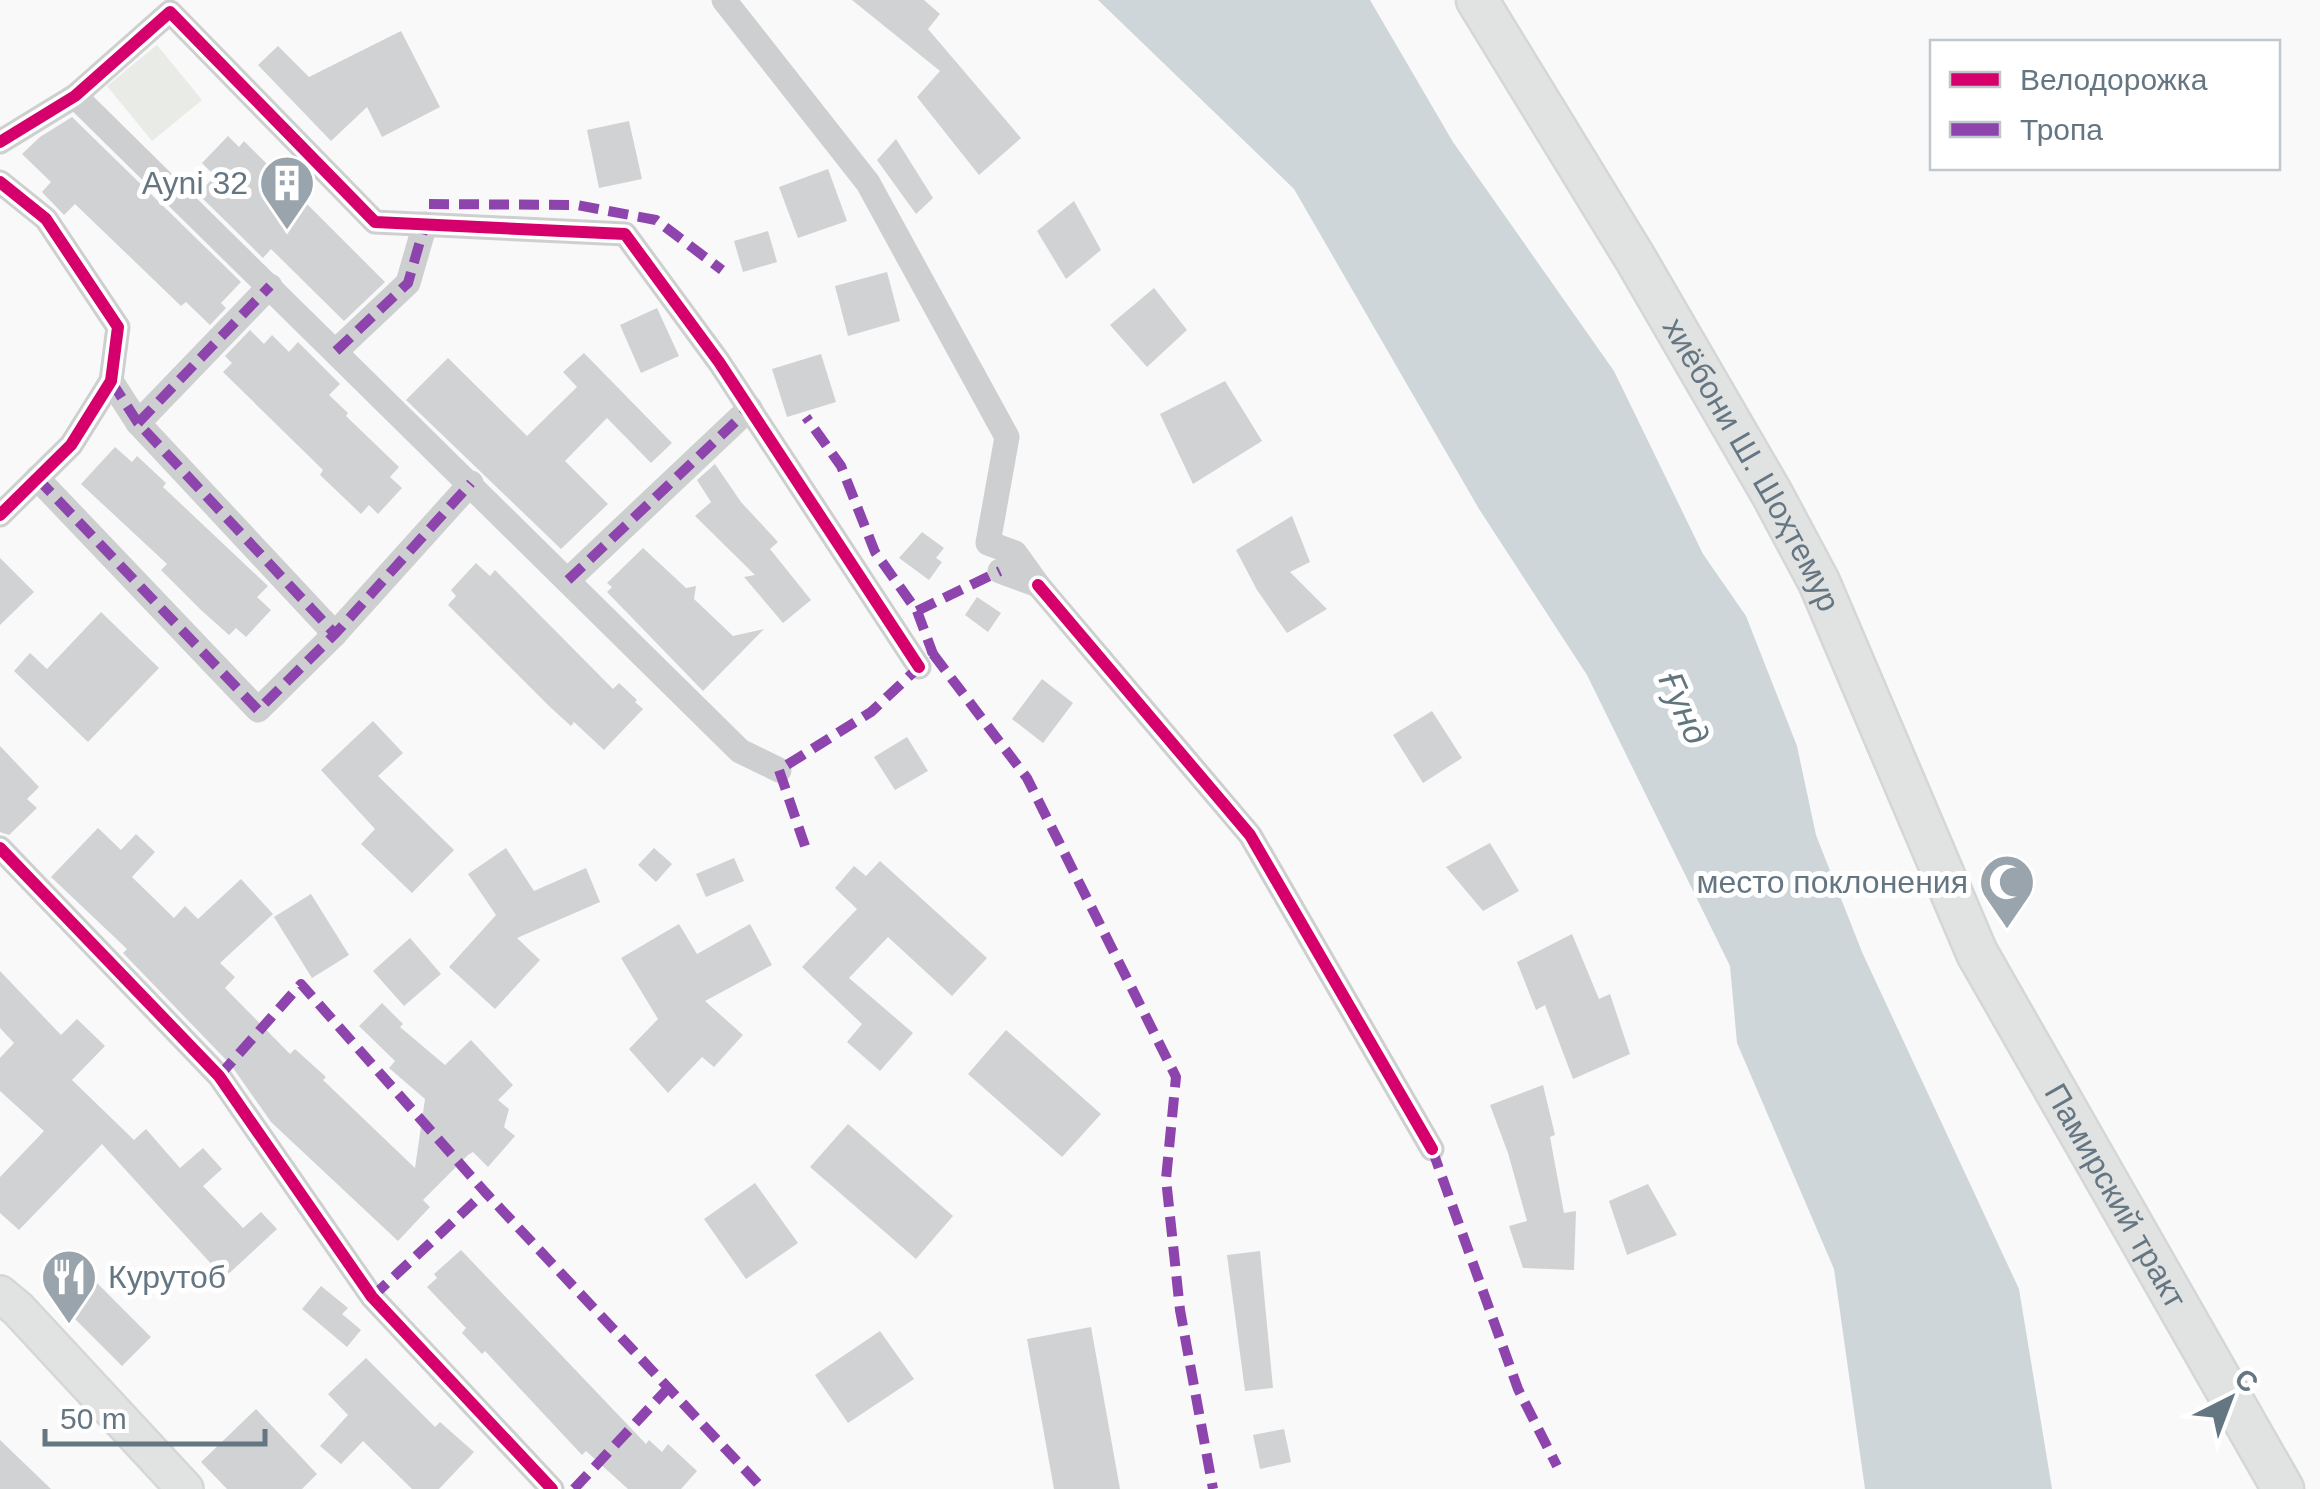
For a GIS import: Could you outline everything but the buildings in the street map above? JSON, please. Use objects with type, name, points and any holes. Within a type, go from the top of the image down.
[{"type":"main road","name":"хиёбони Ш. Шоҳтемур","points":[[1477,0],[1634,258],[1819,582],[1977,953]]},
{"type":"main road","name":"Памирский тракт","points":[[1977,953],[2282,1489]]},
{"type":"main road","points":[[0,1294],[185,1489]]},
{"type":"street","points":[[724,0],[868,182],[1006,437],[988,543],[1014,553],[1250,835],[1432,1149]]},
{"type":"street","points":[[0,142],[75,96],[170,12],[375,222],[625,234],[720,362],[919,667]]},
{"type":"street","points":[[75,96],[740,750],[779,770]]},
{"type":"street","points":[[0,182],[46,219],[118,327],[111,381],[72,445],[0,514]]},
{"type":"street","points":[[336,351],[408,283],[426,224]]},
{"type":"street","points":[[138,423],[270,286]]},
{"type":"street","points":[[111,381],[138,423],[335,634]]},
{"type":"street","points":[[568,580],[750,408]]},
{"type":"street","points":[[37,478],[258,710],[335,634],[471,483]]},
{"type":"street","points":[[1000,571],[1038,585]]},
{"type":"street","points":[[0,848],[218,1076],[372,1297],[552,1489]]},
{"type":"shaded area","points":[[157,45],[202,100],[152,141],[107,86]]},
{"type":"water","name":"Ғунд","points":[[1098,0],[1370,0],[1453,142],[1614,371],[1703,554],[1746,616],[1797,746],[1816,835],[1862,952],[2019,1289],[2052,1489],[1865,1489],[1834,1269],[1737,1043],[1730,966],[1587,675],[1479,509],[1294,189]]},
{"type":"marked path","points":[[429,204],[577,205],[656,220],[722,270]]},
{"type":"marked path","points":[[336,351],[408,283],[425,224]]},
{"type":"marked path","points":[[138,423],[270,286]]},
{"type":"marked path","points":[[111,381],[138,423],[335,634]]},
{"type":"marked path","points":[[568,580],[750,408]]},
{"type":"marked path","points":[[805,846],[779,770],[871,712],[933,654],[917,611],[875,552],[841,466],[806,417]]},
{"type":"marked path","points":[[37,478],[258,710],[335,634],[471,483]]},
{"type":"marked path","points":[[917,611],[1000,571]]},
{"type":"marked path","points":[[933,654],[1027,778],[1176,1077],[1166,1179],[1180,1310],[1213,1489]]},
{"type":"marked path","points":[[219,1076],[301,984],[485,1192],[763,1489]]},
{"type":"marked path","points":[[1432,1149],[1518,1389],[1557,1466]]},
{"type":"marked path","points":[[372,1297],[485,1192]]},
{"type":"marked path","points":[[574,1489],[670,1386]]},
{"type":"cycle path","points":[[0,142],[75,96],[170,12],[375,222],[625,234],[719,362],[919,667]]},
{"type":"cycle path","points":[[0,182],[46,219],[118,327],[111,381],[71,445],[0,515]]},
{"type":"cycle path","points":[[1038,585],[1250,835],[1432,1149]]},
{"type":"cycle path","points":[[0,848],[219,1076],[372,1297],[552,1489]]},
{"type":"place","name":"Ayni 32","points":[[287,232]]},
{"type":"place","name":"место поклонения","points":[[2007,931]]},
{"type":"place","name":"Курутоб","points":[[69,1326]]}]
